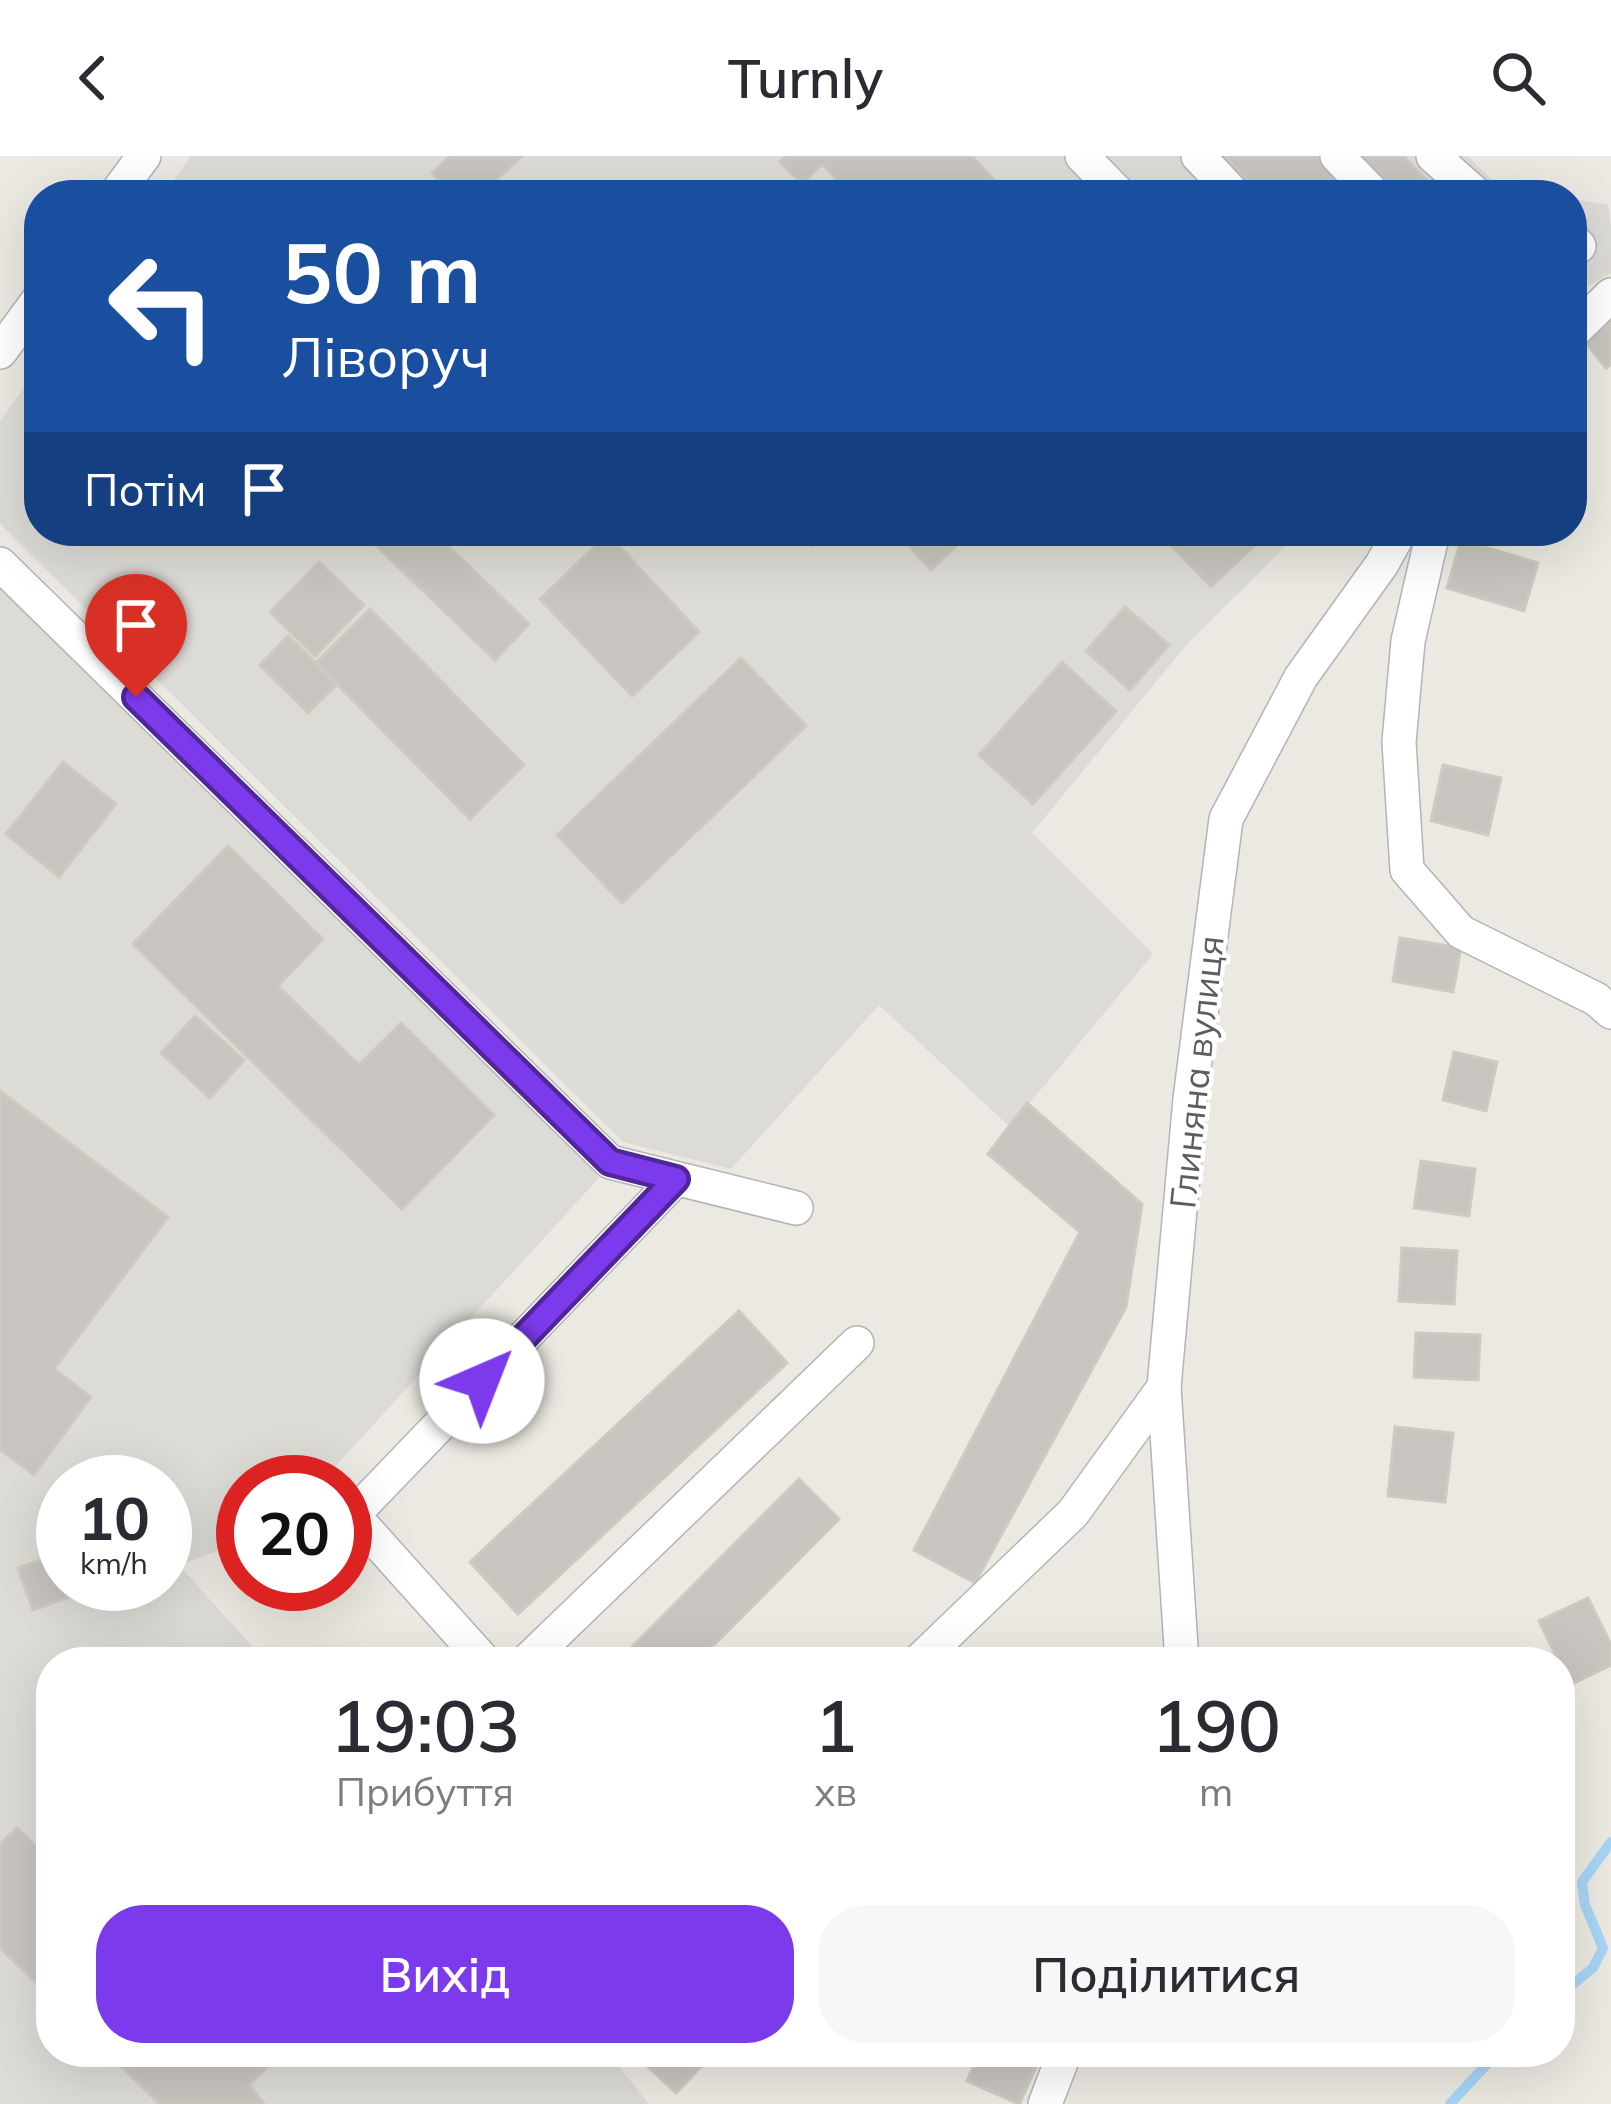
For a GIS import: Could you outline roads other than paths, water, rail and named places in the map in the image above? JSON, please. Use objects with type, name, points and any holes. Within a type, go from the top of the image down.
[{"type":"street","points":[[1082,156],[1105,180]]},
{"type":"street","points":[[1198,156],[1221,180]]},
{"type":"street","points":[[1337,156],[1360,180]]},
{"type":"street","points":[[1433,156],[1460,180]]},
{"type":"street","points":[[1587,318],[1611,295]]},
{"type":"street","points":[[0,352],[24,319]]},
{"type":"street","name":"Глиняна вулиця","points":[[1181,1647],[1164,1388],[1190,1099],[1226,819],[1301,677],[1392,546]]},
{"type":"street","points":[[1430,546],[1406,662],[1399,742],[1407,870],[1461,932],[1596,999],[1611,1012]]},
{"type":"street","points":[[0,564],[610,1162],[796,1208]]},
{"type":"street","points":[[471,1647],[352,1515],[676,1179]]},
{"type":"street","points":[[542,1647],[857,1342]]},
{"type":"street","points":[[934,1647],[1072,1514],[1164,1388]]},
{"type":"street","points":[[1045,2104],[1059,2067]]},
{"type":"waterway","points":[[1575,1983],[1593,1968],[1603,1948],[1585,1905],[1582,1882],[1611,1842]]},
{"type":"waterway","points":[[1450,2104],[1484,2067]]}]
